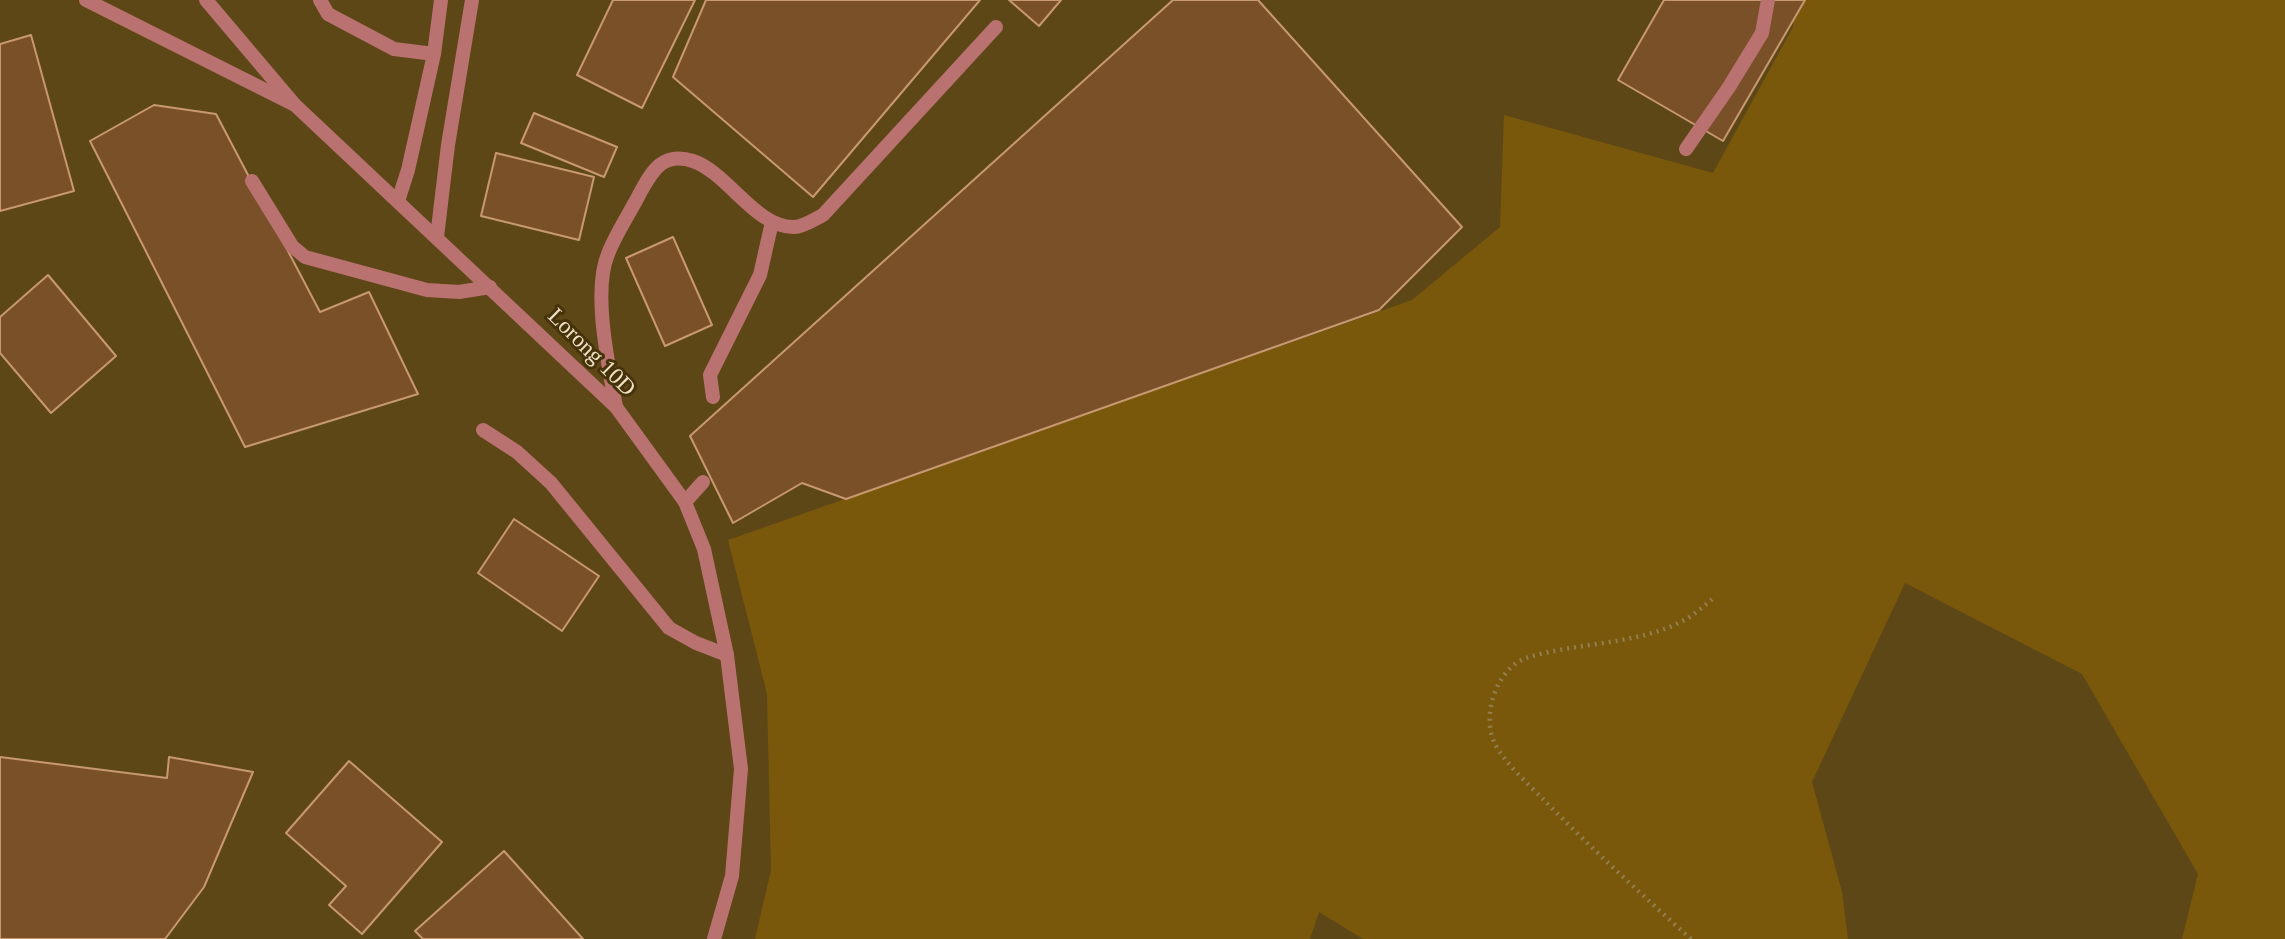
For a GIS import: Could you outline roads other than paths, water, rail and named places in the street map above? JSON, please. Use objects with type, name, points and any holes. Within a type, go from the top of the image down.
[{"type":"street","name":"Lorong 10D","points":[[86,0],[295,106],[616,407],[685,502],[704,549],[727,655],[741,769],[732,876],[714,939]]},
{"type":"street","points":[[206,0],[295,106]]},
{"type":"street","points":[[320,0],[328,14],[394,49],[434,54]]},
{"type":"street","points":[[398,201],[408,170],[434,54],[441,0]]},
{"type":"street","points":[[436,237],[472,0]]},
{"type":"street","points":[[1686,149],[1762,33],[1768,0]]},
{"type":"street","points":[[616,407],[603,332],[603,283],[607,256],[653,169],[670,159],[693,161],[716,176],[772,222],[796,227],[823,215],[996,27]]},
{"type":"street","points":[[252,181],[292,246],[305,257],[427,290],[460,292],[490,287]]},
{"type":"street","points":[[713,397],[710,375],[760,275],[772,222]]},
{"type":"street","points":[[483,430],[517,452],[551,484],[669,628],[696,643],[727,655]]},
{"type":"street","points":[[685,502],[703,482]]}]
